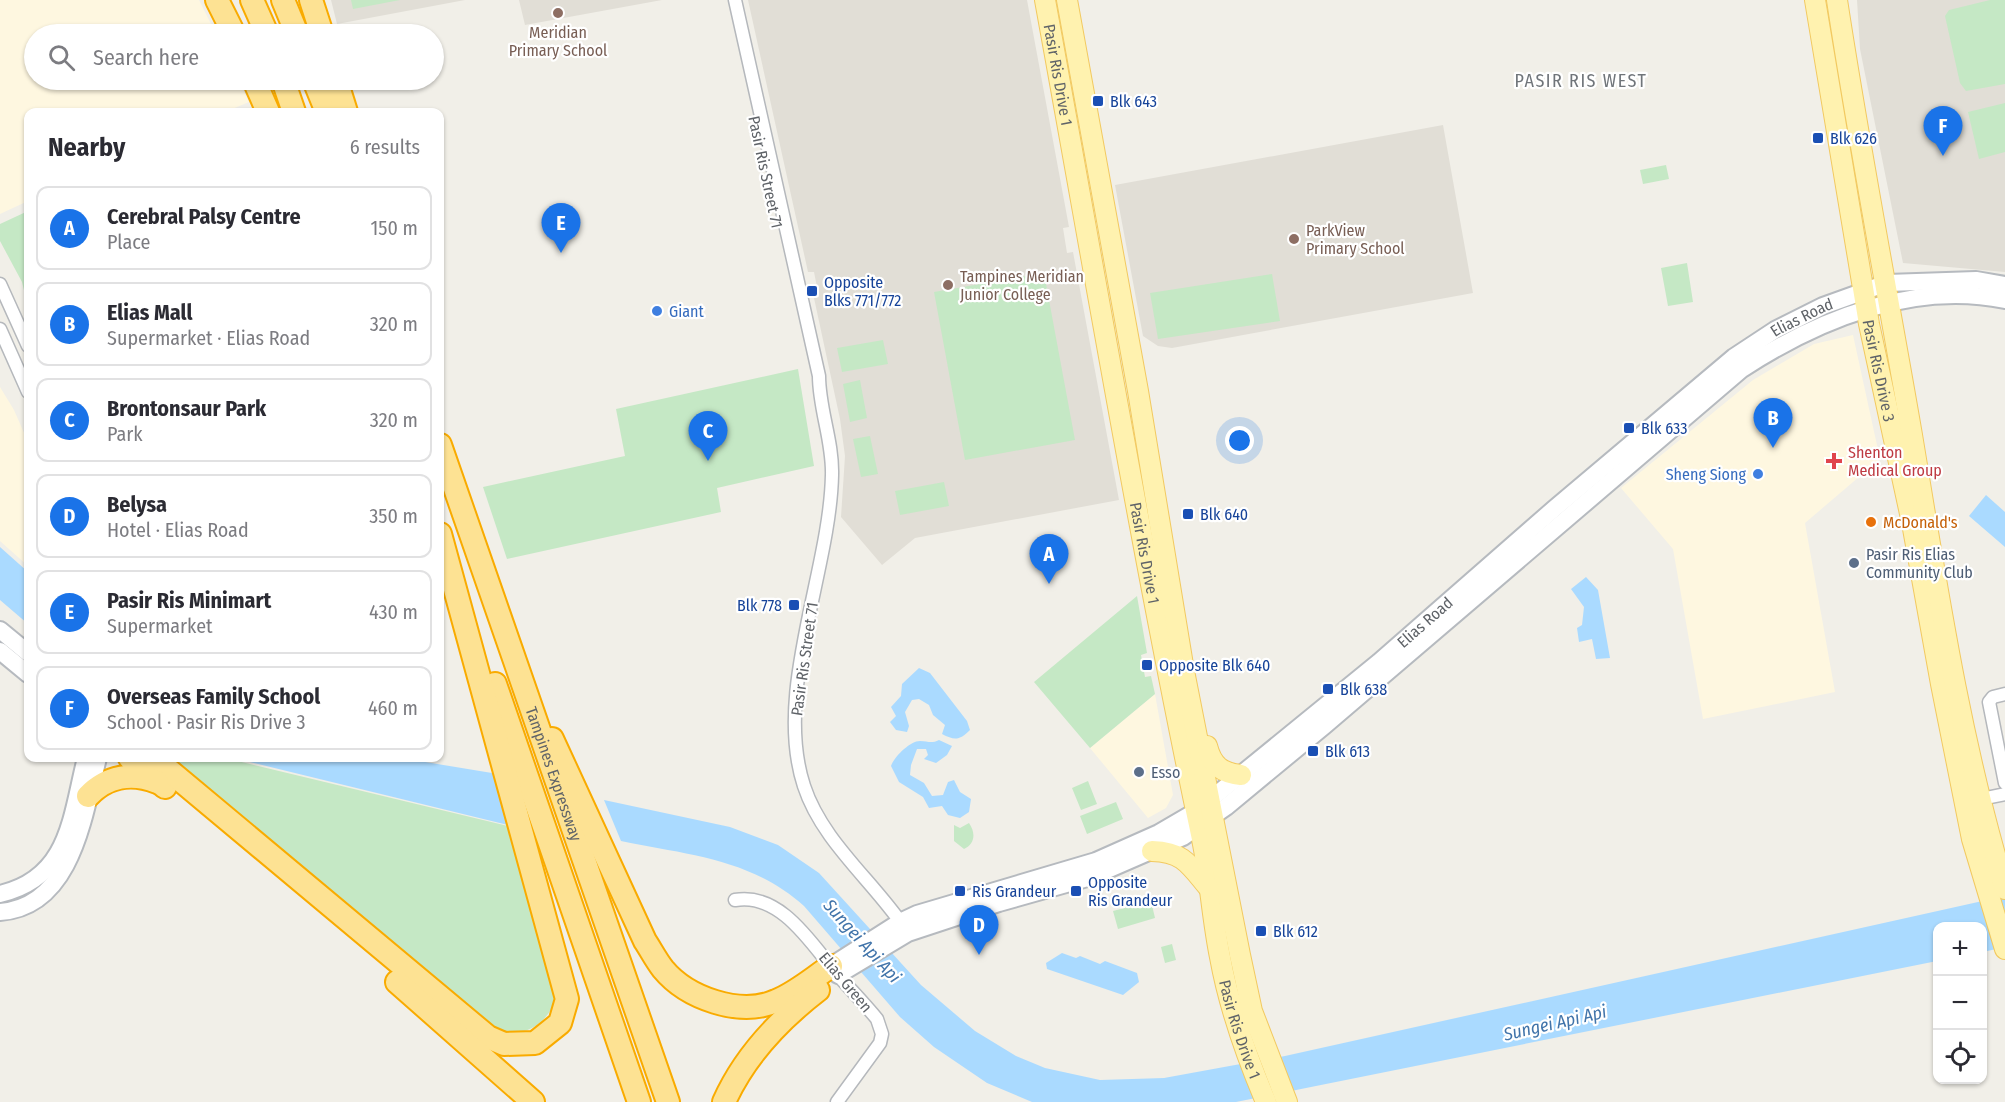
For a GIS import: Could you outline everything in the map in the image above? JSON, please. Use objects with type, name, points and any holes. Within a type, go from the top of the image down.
[{"type":"highway","points":[[217,0],[229,24]]},
{"type":"highway","points":[[252,0],[263,24]]},
{"type":"highway","points":[[283,0],[293,24]]},
{"type":"highway","points":[[311,0],[319,24]]},
{"type":"highway","points":[[258,90],[266,108]]},
{"type":"highway","points":[[286,90],[293,108]]},
{"type":"highway","points":[[318,90],[325,108]]},
{"type":"highway","points":[[339,90],[345,108]]},
{"type":"highway","name":"Tampines Expressway","points":[[444,457],[521,685],[668,1102]]},
{"type":"highway","name":"Tampines Expressway","points":[[444,537],[639,1102]]},
{"type":"highway","points":[[159,762],[488,1037],[504,1044],[535,1043],[560,1023],[567,999],[444,549]]},
{"type":"highway","points":[[521,685],[564,761],[645,941],[662,968],[678,983],[699,996],[720,1003],[753,1008],[784,997],[842,965]]},
{"type":"highway","points":[[135,762],[454,1030],[533,1102]]},
{"type":"highway","points":[[88,796],[111,779],[141,776],[161,784]]},
{"type":"highway","points":[[724,1102],[733,1081],[752,1055],[799,1005],[842,965]]},
{"type":"main road","name":"Pasir Ris Drive 1","points":[[1045,0],[1204,814],[1252,1011],[1265,1050],[1287,1102]]},
{"type":"main road","name":"Pasir Ris Drive 1","points":[[1067,0],[1140,402],[1191,708],[1204,814],[1208,887],[1220,959],[1245,1054],[1266,1102]]},
{"type":"main road","name":"Pasir Ris Drive 3","points":[[1815,0],[1867,310],[2005,949]]},
{"type":"main road","name":"Pasir Ris Drive 3","points":[[1837,0],[1860,154],[1888,292],[1944,620],[1981,799],[1981,837],[2005,889]]},
{"type":"main road","name":"Elias Road","points":[[842,965],[898,931],[1096,861],[1204,814],[1324,726],[1743,369],[1796,337],[1867,310],[1888,292],[1976,280],[2005,285]]},
{"type":"main road","name":"Elias Road","points":[[898,931],[1091,877],[1183,837],[1241,775],[1379,662],[1448,599],[1734,357],[1791,322],[1864,290],[1961,295],[2005,300]]},
{"type":"main road","points":[[0,630],[24,650]]},
{"type":"main road","points":[[0,651],[24,671]]},
{"type":"main road","points":[[1191,708],[1204,733],[1210,758],[1224,772],[1241,775]]},
{"type":"main road","points":[[0,894],[21,887],[38,877],[56,860],[65,838],[85,762]]},
{"type":"main road","points":[[0,912],[8,912],[37,898],[58,879],[68,864],[78,838],[97,762]]},
{"type":"main road","points":[[1152,851],[1171,852],[1181,857],[1208,887]]},
{"type":"street","name":"Pasir Ris Street 71","points":[[735,0],[819,376],[819,389],[830,442],[832,474],[829,510],[801,666],[794,728],[797,752],[804,784],[814,809],[898,931]]},
{"type":"street","points":[[0,284],[24,337]]},
{"type":"street","points":[[0,329],[24,384]]},
{"type":"street","points":[[2005,694],[1993,696],[1989,702],[2005,783]]},
{"type":"street","points":[[1981,799],[2005,794]]},
{"type":"street","name":"Elias Green","points":[[735,900],[749,897],[772,907],[792,922],[842,965],[877,1019],[882,1034],[873,1055],[837,1102]]},
{"type":"shaded area","points":[[0,0],[199,0],[211,24],[24,24],[24,90],[243,90],[249,102],[235,108],[24,108],[24,203],[0,214]]},
{"type":"shaded area","name":"Meridian Primary School","points":[[331,0],[465,0],[337,24]]},
{"type":"shaded area","name":"Meridian Primary School","points":[[519,0],[662,0],[525,25]]},
{"type":"shaded area","name":"Tampines Meridian Junior College","points":[[748,0],[1027,0],[1069,227],[1063,228],[1067,253],[1073,252],[1119,500],[915,538],[882,565],[841,517],[845,456],[840,419],[814,298],[819,297],[814,272],[808,272]]},
{"type":"shaded area","points":[[1857,0],[2005,0],[2005,272],[1903,263],[1860,49]]},
{"type":"shaded area","name":"ParkView Primary School","points":[[1443,125],[1473,293],[1172,348],[1158,346],[1143,336],[1115,185]]},
{"type":"shaded area","points":[[1853,335],[1880,459],[1805,523],[1835,692],[1703,719],[1673,549],[1621,488],[1753,380],[1814,344]]},
{"type":"shaded area","points":[[0,387],[24,433],[24,562],[0,541]]},
{"type":"shaded area","name":"Esso","points":[[1155,694],[1173,795],[1166,808],[1148,818],[1090,748]]},
{"type":"green space","points":[[351,0],[400,0],[353,9]]},
{"type":"green space","points":[[1990,0],[2005,0],[2005,84],[1966,91],[1960,83],[1945,16],[1949,10]]},
{"type":"green space","points":[[2005,103],[2005,152],[1979,159],[1968,112]]},
{"type":"green space","points":[[1666,165],[1669,179],[1643,184],[1640,170]]},
{"type":"green space","points":[[24,213],[24,290],[22,282],[0,241],[0,224]]},
{"type":"green space","points":[[1687,263],[1693,302],[1668,306],[1661,268]]},
{"type":"green space","points":[[1044,273],[1075,440],[965,460],[934,292]]},
{"type":"green space","points":[[1272,274],[1280,321],[1158,339],[1150,293]]},
{"type":"green space","points":[[883,340],[888,364],[842,372],[837,348]]},
{"type":"green space","points":[[798,369],[814,466],[717,488],[721,512],[507,559],[483,487],[625,456],[616,409]]},
{"type":"green space","points":[[860,380],[867,418],[850,422],[843,384]]},
{"type":"green space","points":[[870,436],[878,474],[861,477],[853,439]]},
{"type":"green space","points":[[944,482],[949,506],[900,515],[895,491]]},
{"type":"green space","points":[[1137,596],[1147,653],[1141,655],[1145,677],[1151,676],[1155,694],[1090,748],[1034,682]]},
{"type":"green space","points":[[178,762],[242,762],[512,827],[558,996],[548,1015],[533,1027],[515,1032],[504,1032],[493,1028]]},
{"type":"green space","points":[[1088,781],[1097,804],[1081,810],[1072,788]]},
{"type":"green space","points":[[1116,802],[1123,819],[1087,834],[1080,816]]},
{"type":"green space","points":[[969,823],[973,831],[973,838],[968,847],[964,849],[954,841],[954,825],[960,828]]},
{"type":"green space","points":[[1151,901],[1155,918],[1118,929],[1113,911]]},
{"type":"green space","points":[[1172,944],[1176,960],[1165,963],[1161,947]]},
{"type":"water","points":[[1986,495],[2005,512],[2005,547],[1969,516]]},
{"type":"water","points":[[0,547],[24,568],[24,621],[0,600]]},
{"type":"water","points":[[1586,577],[1598,590],[1610,658],[1596,659],[1592,639],[1579,642],[1577,628],[1582,625],[1584,607],[1571,589]]},
{"type":"water","points":[[919,668],[930,673],[967,721],[970,730],[963,736],[950,738],[942,734],[945,725],[933,715],[929,705],[919,699],[912,700],[905,712],[909,726],[907,732],[896,730],[890,722],[896,716],[891,707],[901,696],[902,684]]},
{"type":"water","points":[[939,740],[952,746],[947,755],[936,763],[924,759],[928,755],[926,749],[917,749],[910,775],[924,783],[932,796],[943,795],[948,782],[954,780],[960,792],[971,799],[969,812],[960,818],[948,815],[942,806],[929,808],[923,797],[899,782],[891,766],[899,754],[912,744]]},
{"type":"water","points":[[249,762],[425,762],[498,774],[512,826]]},
{"type":"water","name":"Sungei Api Api","points":[[604,800],[730,827],[778,845],[819,873],[921,985],[975,1031],[1016,1056],[1045,1068],[1100,1080],[1164,1078],[1285,1056],[2005,896],[2005,947],[1987,951],[1987,922],[1933,922],[1933,962],[1236,1102],[1032,1102],[987,1083],[934,1047],[900,1017],[804,906],[783,890],[740,868],[717,861],[621,841]]},
{"type":"water","points":[[1062,953],[1076,958],[1080,956],[1100,964],[1105,961],[1137,973],[1139,982],[1123,995],[1047,969],[1046,963]]},
{"type":"place","name":"Meridian Primary School","points":[[558,13]]},
{"type":"place","name":"Blk 643","points":[[1098,101]]},
{"type":"place","name":"Blk 626","points":[[1818,138]]},
{"type":"place","name":"Overseas Family School","points":[[1943,156]]},
{"type":"place","name":"ParkView Primary School","points":[[1294,239]]},
{"type":"place","name":"Pasir Ris Minimart","points":[[561,253]]},
{"type":"place","name":"Tampines Meridian Junior College","points":[[948,285]]},
{"type":"place","name":"Opposite Blks 771/772","points":[[812,291]]},
{"type":"place","name":"Giant","points":[[657,311]]},
{"type":"place","name":"Blk 633","points":[[1629,428]]},
{"type":"place","name":"Elias Mall","points":[[1773,448]]},
{"type":"place","name":"Brontonsaur Park","points":[[708,461]]},
{"type":"place","name":"Shenton Medical Group","points":[[1834,461]]},
{"type":"place","name":"Sheng Siong","points":[[1758,474]]},
{"type":"place","name":"Blk 640","points":[[1188,514]]},
{"type":"place","name":"McDonald's","points":[[1871,522]]},
{"type":"place","name":"Pasir Ris Elias Community Club","points":[[1854,563]]},
{"type":"place","name":"Cerebral Palsy Centre","points":[[1049,584]]},
{"type":"place","name":"Blk 778","points":[[794,605]]},
{"type":"place","name":"Opposite Blk 640","points":[[1147,665]]},
{"type":"place","name":"Blk 638","points":[[1328,689]]},
{"type":"place","name":"Blk 613","points":[[1313,751]]},
{"type":"place","name":"Esso","points":[[1139,772]]},
{"type":"place","name":"Ris Grandeur","points":[[960,891]]},
{"type":"place","name":"Opposite Ris Grandeur","points":[[1076,891]]},
{"type":"place","name":"Blk 612","points":[[1261,931]]},
{"type":"place","name":"Belysa","points":[[979,955]]},
{"type":"district","name":"PASIR RIS WEST","points":[[1581,81]]}]
